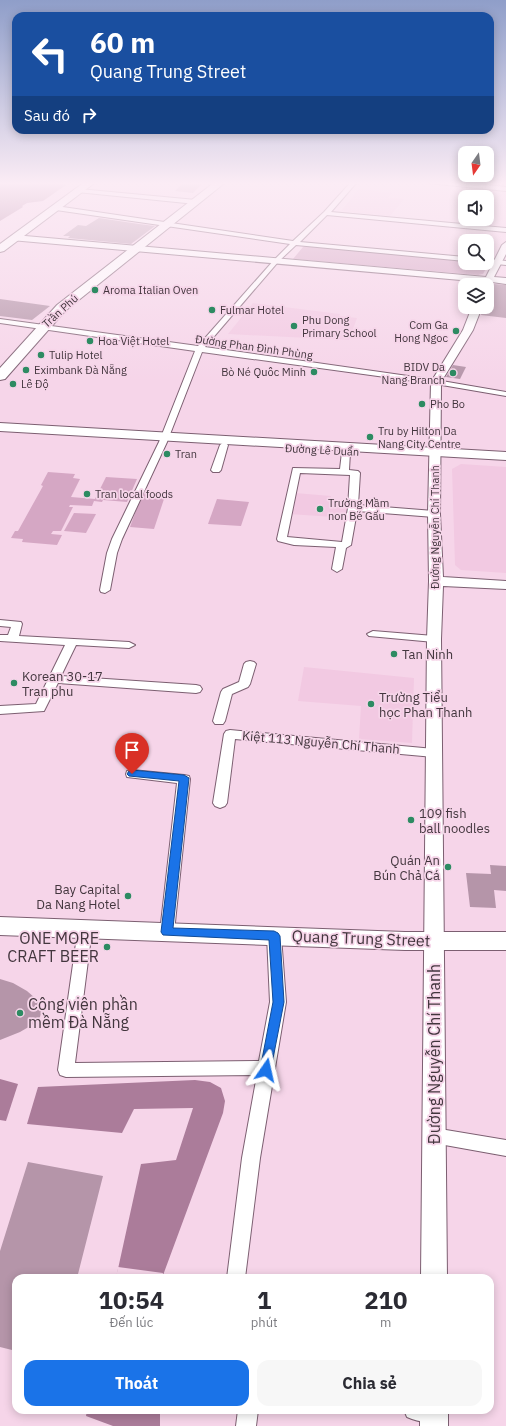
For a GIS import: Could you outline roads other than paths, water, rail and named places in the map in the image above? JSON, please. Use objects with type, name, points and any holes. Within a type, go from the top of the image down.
[{"type":"main road","name":"Trần Phú","points":[[0,361],[8,351],[38,331],[65,305],[135,249]]},
{"type":"main road","points":[[2,382],[30,353],[38,331]]},
{"type":"main road","name":"Đường Lê Duẩn","points":[[3,429],[434,454],[506,461]]},
{"type":"main road","name":"Đường Lê Duẩn","points":[[164,439],[224,445],[346,452],[506,456]]},
{"type":"main road","name":"Quang Trung Street","points":[[0,926],[434,941],[506,941]]},
{"type":"street","points":[[119,248],[458,279]]},
{"type":"street","points":[[105,590],[112,553],[164,439],[199,350],[289,248]]},
{"type":"street","points":[[343,248],[458,258]]},
{"type":"street","points":[[491,278],[501,262],[505,248]]},
{"type":"street","points":[[494,282],[506,281]]},
{"type":"street","name":"Đường Nguyễn Chí Thanh","points":[[434,1274],[434,639],[436,581],[434,454],[436,382],[468,330],[474,314]]},
{"type":"street","name":"Đường Phan Đình Phùng","points":[[0,322],[38,331],[199,350],[436,382],[506,394]]},
{"type":"street","points":[[216,470],[224,445]]},
{"type":"street","points":[[344,472],[346,452]]},
{"type":"street","points":[[337,569],[344,545],[353,508],[355,473],[296,470],[282,539],[294,542],[344,545]]},
{"type":"street","points":[[353,508],[434,514]]},
{"type":"street","points":[[436,581],[506,585]]},
{"type":"street","points":[[0,623],[18,624],[12,639]]},
{"type":"street","points":[[373,634],[434,639]]},
{"type":"street","points":[[0,638],[129,645]]},
{"type":"street","points":[[0,710],[40,708],[55,680],[72,642]]},
{"type":"street","points":[[219,721],[227,692],[244,684],[250,664]]},
{"type":"street","points":[[55,680],[196,689]]},
{"type":"street","name":"Kiệt 113 Nguyễn Chí Thanh","points":[[220,803],[230,734],[434,752]]},
{"type":"street","points":[[132,774],[184,778],[167,932]]},
{"type":"street","points":[[85,929],[66,1070],[266,1068]]},
{"type":"street","points":[[236,1274],[251,1158],[278,1002],[274,936]]},
{"type":"street","points":[[434,1136],[506,1148]]},
{"type":"street","points":[[246,1426],[248,1414]]},
{"type":"place","name":"Aroma Italian Oven","points":[[95,290]]},
{"type":"place","name":"Fulmar Hotel","points":[[212,310]]},
{"type":"place","name":"Phu Dong Primary School","points":[[294,326]]},
{"type":"place","name":"Com Ga Hong Ngoc","points":[[456,331]]},
{"type":"place","name":"Hoa Việt Hotel","points":[[90,341]]},
{"type":"place","name":"Tulip Hotel","points":[[41,355]]},
{"type":"place","name":"Eximbank Đà Nẵng","points":[[26,370]]},
{"type":"place","name":"Bò Né Quôc Minh","points":[[314,372]]},
{"type":"place","name":"BIDV Da Nang Branch","points":[[453,373]]},
{"type":"place","name":"Lê Độ","points":[[13,384]]},
{"type":"place","name":"Pho Bo","points":[[422,404]]},
{"type":"place","name":"Tru by Hilton Da Nang City Centre","points":[[370,437]]},
{"type":"place","name":"Tran","points":[[167,454]]},
{"type":"place","name":"Tran local foods","points":[[87,494]]},
{"type":"place","name":"Trường Mầm non Bé Gấu","points":[[320,509]]},
{"type":"place","name":"Tan Ninh","points":[[394,654]]},
{"type":"place","name":"Korean 30-17 Tran phu","points":[[14,683]]},
{"type":"place","name":"Trường Tiểu học Phan Thanh","points":[[371,704]]},
{"type":"place","name":"109 fish ball noodles","points":[[411,820]]},
{"type":"place","name":"Quán An Bún Chả Cá","points":[[448,867]]},
{"type":"place","name":"Bay Capital Da Nang Hotel","points":[[128,896]]},
{"type":"place","name":"ONE MORE CRAFT BEER","points":[[107,947]]},
{"type":"place","name":"Công viên phần mềm Đà Nẵng","points":[[20,1013]]}]
